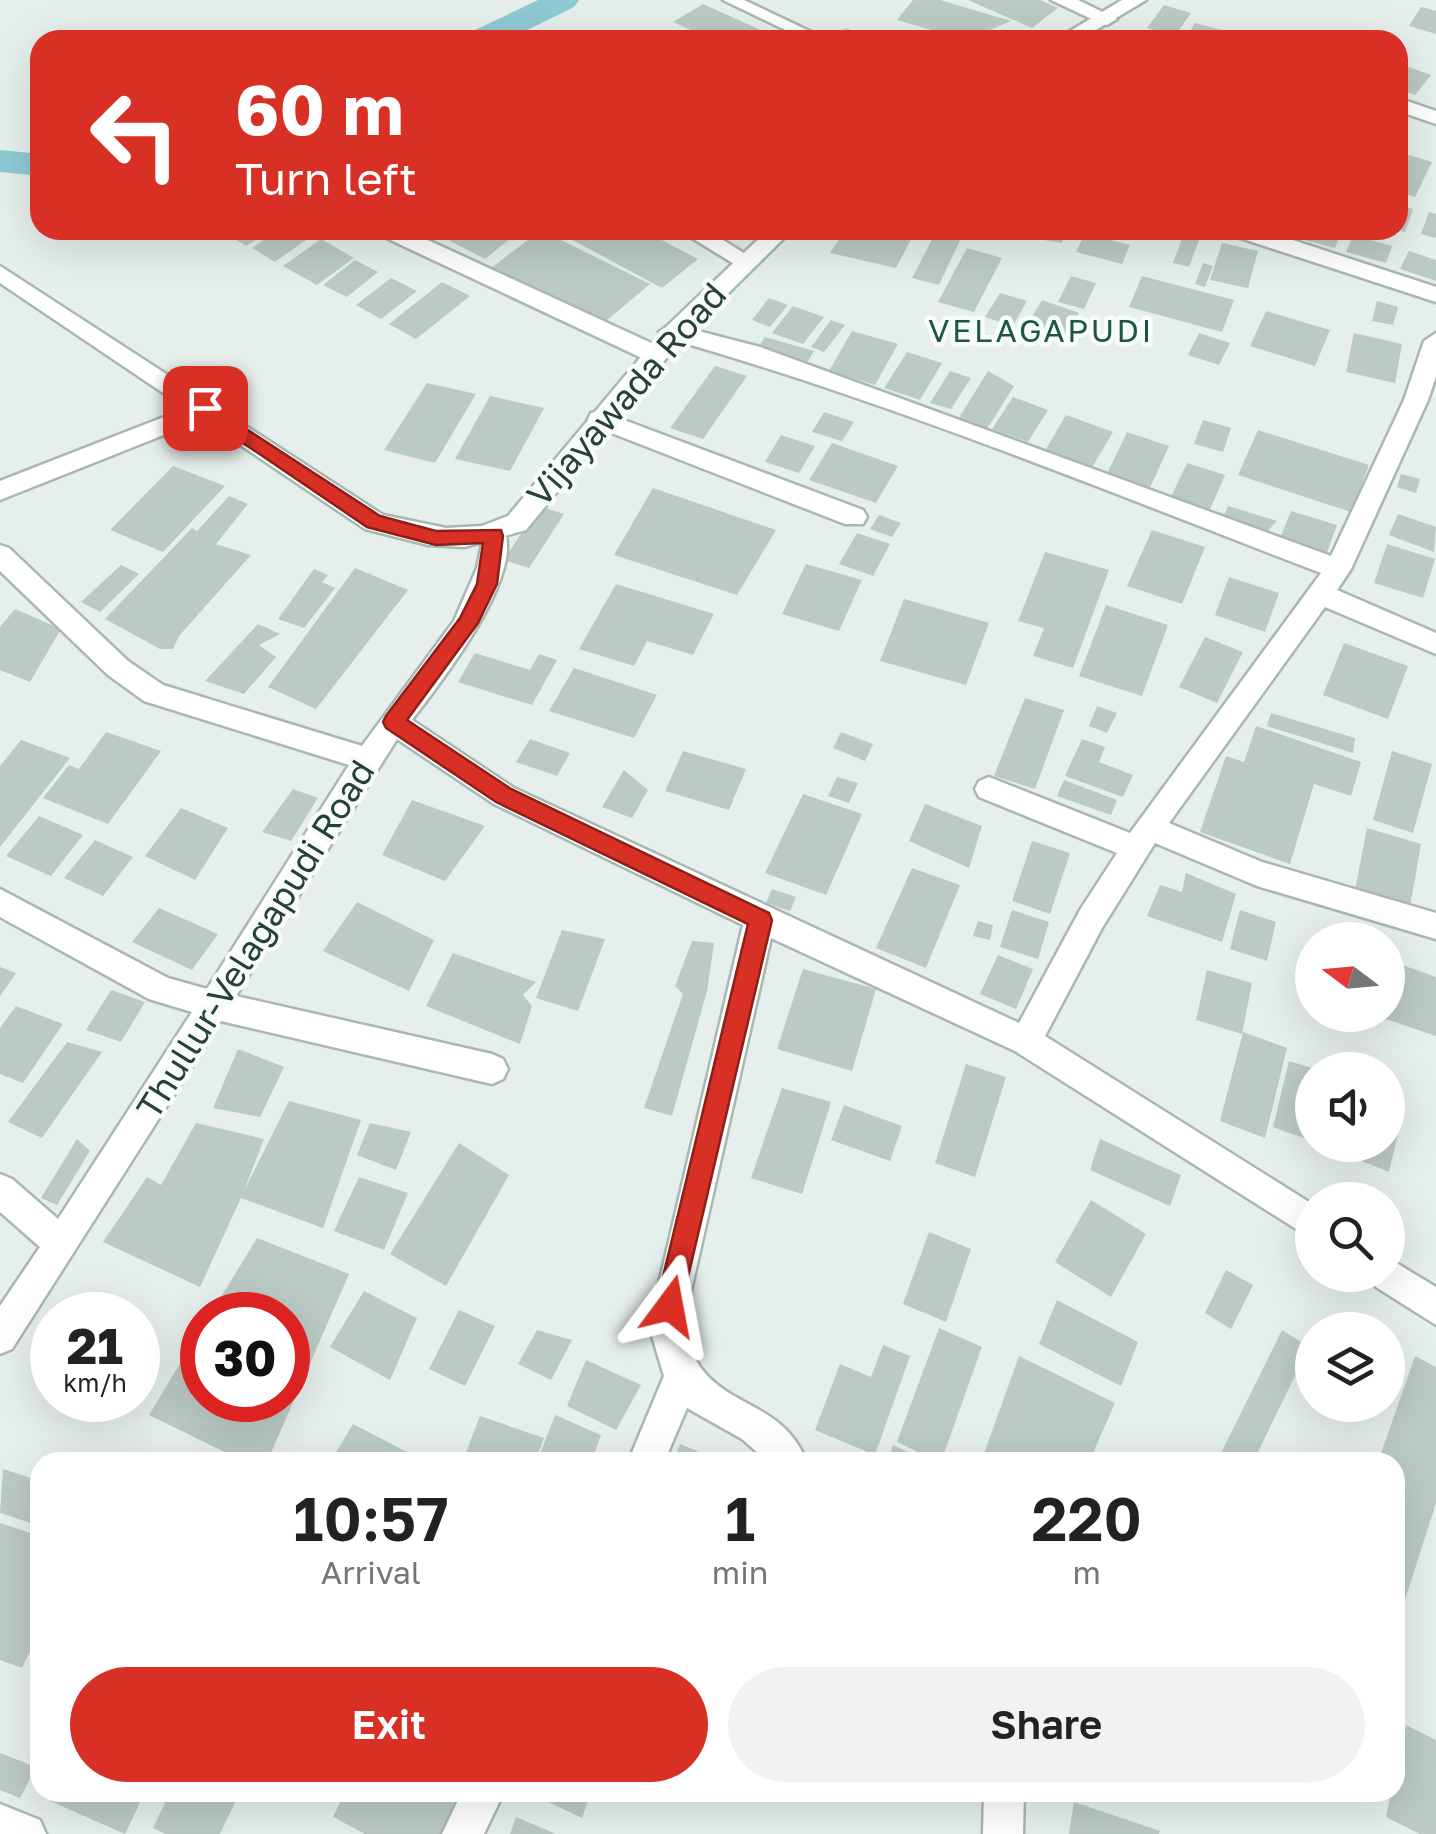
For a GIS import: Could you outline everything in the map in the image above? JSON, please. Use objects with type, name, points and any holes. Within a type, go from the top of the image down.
[{"type":"street","points":[[1061,0],[1108,19]]},
{"type":"street","points":[[1086,30],[1136,0]]},
{"type":"street","points":[[1408,108],[1436,118]]},
{"type":"street","points":[[409,240],[652,353]]},
{"type":"street","points":[[708,240],[744,260]]},
{"type":"street","name":"Vijayawada Road","points":[[0,274],[374,522],[436,538],[494,536],[516,523],[671,332],[768,240]]},
{"type":"street","points":[[1269,240],[1436,295]]},
{"type":"street","points":[[671,332],[752,353],[1035,454],[1330,582],[1436,644]]},
{"type":"street","points":[[1026,1041],[1090,918],[1142,838],[1330,582],[1426,403],[1436,341]]},
{"type":"street","points":[[0,492],[205,408]]},
{"type":"street","points":[[600,418],[854,517]]},
{"type":"street","name":"Thullur-Velagapudi Road","points":[[0,1338],[368,759],[468,623],[487,584],[494,536]]},
{"type":"street","points":[[0,555],[118,668],[154,693],[368,759]]},
{"type":"street","points":[[394,722],[504,796],[760,920],[1026,1041],[1295,1212]]},
{"type":"street","points":[[989,789],[1436,926]]},
{"type":"street","points":[[0,902],[160,988],[213,1005],[492,1069]]},
{"type":"street","points":[[760,920],[666,1326],[670,1344],[691,1388],[778,1442],[784,1452]]},
{"type":"street","points":[[0,1190],[62,1245]]},
{"type":"street","points":[[1405,1286],[1436,1308]]},
{"type":"street","points":[[650,1452],[683,1374]]},
{"type":"street","points":[[462,1834],[479,1802]]},
{"type":"street","points":[[1003,1834],[1004,1802]]},
{"type":"street","points":[[0,1824],[26,1834]]},
{"type":"lane","points":[[731,0],[798,30]]},
{"type":"building","points":[[913,0],[940,0],[1011,21],[990,30],[932,30],[897,20]]},
{"type":"building","points":[[968,0],[1040,0],[1058,8],[1032,28]]},
{"type":"building","points":[[703,4],[761,30],[690,30],[673,22]]},
{"type":"building","points":[[1164,5],[1191,13],[1179,30],[1147,28]]},
{"type":"building","points":[[1421,7],[1436,11],[1436,34],[1409,26]]},
{"type":"building","points":[[1195,23],[1222,30],[1191,30]]},
{"type":"building","points":[[1408,67],[1431,75],[1415,95],[1408,93]]},
{"type":"building","points":[[1408,157],[1432,162],[1415,197],[1408,195]]},
{"type":"building","points":[[1429,212],[1436,214],[1436,238],[1421,234]]},
{"type":"building","points":[[264,240],[306,240],[275,262],[252,248]]},
{"type":"building","points":[[320,240],[354,258],[317,285],[283,266]]},
{"type":"building","points":[[451,240],[509,240],[485,259]]},
{"type":"building","points":[[528,240],[561,240],[650,284],[601,325],[491,268]]},
{"type":"building","points":[[573,240],[662,240],[698,259],[662,288]]},
{"type":"building","points":[[838,240],[911,240],[896,268],[830,253]]},
{"type":"building","points":[[932,240],[960,240],[939,285],[912,278]]},
{"type":"building","points":[[1082,240],[1111,240],[1130,245],[1122,264],[1076,252]]},
{"type":"building","points":[[1182,240],[1199,240],[1189,267],[1173,263]]},
{"type":"building","points":[[1305,240],[1338,240],[1335,248]]},
{"type":"building","points":[[1351,240],[1392,246],[1386,263],[1346,252]]},
{"type":"building","points":[[1222,243],[1258,251],[1248,288],[1210,280]]},
{"type":"building","points":[[967,248],[1002,258],[974,312],[938,302]]},
{"type":"building","points":[[1409,251],[1436,260],[1436,281],[1400,269]]},
{"type":"building","points":[[355,260],[378,272],[347,297],[323,285]]},
{"type":"building","points":[[1203,263],[1213,266],[1205,287],[1195,284]]},
{"type":"building","points":[[1071,276],[1096,283],[1084,309],[1058,302]]},
{"type":"building","points":[[1142,276],[1234,300],[1222,332],[1129,307]]},
{"type":"building","points":[[391,278],[417,291],[381,319],[356,305]]},
{"type":"building","points":[[442,282],[470,296],[416,339],[389,324]]},
{"type":"building","points":[[1000,293],[1027,301],[1013,326],[985,317]]},
{"type":"building","points":[[769,298],[788,305],[770,327],[752,320]]},
{"type":"building","points":[[1042,300],[1079,313],[1061,343],[1024,330]]},
{"type":"building","points":[[1377,301],[1398,307],[1393,325],[1372,321]]},
{"type":"building","points":[[793,306],[824,317],[803,344],[772,333]]},
{"type":"building","points":[[1266,311],[1330,330],[1315,366],[1250,346]]},
{"type":"building","points":[[831,320],[845,325],[824,352],[811,347]]},
{"type":"building","points":[[852,331],[898,344],[875,385],[829,371]]},
{"type":"building","points":[[1199,333],[1230,343],[1219,365],[1188,355]]},
{"type":"building","points":[[1354,333],[1402,344],[1395,383],[1346,372]]},
{"type":"building","points":[[765,337],[814,351],[805,366],[756,351]]},
{"type":"building","points":[[907,352],[942,363],[920,400],[884,388]]},
{"type":"building","points":[[715,366],[747,376],[703,439],[670,428]]},
{"type":"building","points":[[950,371],[971,378],[951,409],[930,403]]},
{"type":"building","points":[[988,371],[1014,386],[985,432],[957,421]]},
{"type":"building","points":[[427,383],[476,394],[435,463],[384,450]]},
{"type":"building","points":[[490,396],[544,408],[510,471],[455,459]]},
{"type":"building","points":[[1013,397],[1048,410],[1028,442],[992,429]]},
{"type":"building","points":[[824,412],[854,422],[842,441],[812,432]]},
{"type":"building","points":[[1066,415],[1113,432],[1090,471],[1043,454]]},
{"type":"building","points":[[1203,420],[1231,428],[1223,452],[1194,444]]},
{"type":"building","points":[[1258,430],[1369,465],[1351,512],[1238,475]]},
{"type":"building","points":[[1127,432],[1169,446],[1149,490],[1106,476]]},
{"type":"building","points":[[781,435],[815,446],[799,473],[765,462]]},
{"type":"building","points":[[832,443],[898,466],[876,503],[809,480]]},
{"type":"building","points":[[1187,463],[1225,475],[1208,514],[1169,501]]},
{"type":"building","points":[[173,466],[225,486],[163,552],[110,530]]},
{"type":"building","points":[[1401,474],[1420,479],[1416,493],[1397,487]]},
{"type":"building","points":[[653,488],[776,530],[737,595],[614,555]]},
{"type":"building","points":[[229,496],[248,504],[216,544],[251,555],[179,636],[173,649],[160,649],[105,619],[192,528],[197,531]]},
{"type":"building","points":[[539,506],[564,514],[529,568],[504,560]]},
{"type":"building","points":[[1228,506],[1277,521],[1265,534],[1222,521]]},
{"type":"building","points":[[1291,511],[1337,525],[1325,558],[1278,543]]},
{"type":"building","points":[[1398,514],[1436,527],[1434,552],[1389,535]]},
{"type":"building","points":[[879,515],[901,523],[892,537],[870,529]]},
{"type":"building","points":[[1152,530],[1205,547],[1182,604],[1127,586]]},
{"type":"building","points":[[857,533],[890,544],[873,576],[839,564]]},
{"type":"building","points":[[1387,544],[1435,559],[1423,598],[1374,583]]},
{"type":"building","points":[[1045,552],[1109,570],[1073,668],[1033,656],[1044,628],[1018,621]]},
{"type":"building","points":[[806,564],[862,580],[839,631],[782,614]]},
{"type":"building","points":[[121,565],[139,574],[100,612],[81,602]]},
{"type":"building","points":[[355,568],[408,590],[316,709],[268,687]]},
{"type":"building","points":[[314,569],[328,575],[322,582],[335,588],[304,628],[278,619]]},
{"type":"building","points":[[1229,577],[1279,593],[1265,632],[1215,615]]},
{"type":"building","points":[[616,584],[714,614],[693,655],[647,641],[634,666],[579,649]]},
{"type":"building","points":[[904,599],[989,623],[966,685],[880,661]]},
{"type":"building","points":[[1106,605],[1168,625],[1142,696],[1079,676]]},
{"type":"building","points":[[15,609],[61,629],[30,682],[0,670],[0,627]]},
{"type":"building","points":[[258,624],[280,634],[259,645],[276,657],[244,694],[205,681]]},
{"type":"building","points":[[1205,637],[1243,652],[1217,703],[1179,687]]},
{"type":"building","points":[[1344,643],[1408,666],[1388,719],[1323,695]]},
{"type":"building","points":[[475,653],[530,670],[539,654],[557,660],[532,705],[458,682]]},
{"type":"building","points":[[574,668],[657,695],[634,738],[549,711]]},
{"type":"building","points":[[1025,698],[1064,710],[1035,789],[994,776]]},
{"type":"building","points":[[1097,706],[1117,713],[1107,733],[1089,726]]},
{"type":"building","points":[[1271,713],[1355,738],[1353,753],[1267,726]]},
{"type":"building","points":[[1256,726],[1361,762],[1351,796],[1314,784],[1290,864],[1200,832],[1226,756],[1244,762]]},
{"type":"building","points":[[106,732],[161,751],[108,824],[43,798],[69,765],[79,769]]},
{"type":"building","points":[[841,732],[873,744],[865,761],[833,748]]},
{"type":"building","points":[[530,739],[570,753],[557,776],[516,762]]},
{"type":"building","points":[[1082,739],[1105,747],[1099,762],[1133,775],[1123,797],[1065,776]]},
{"type":"building","points":[[21,740],[70,758],[0,847],[0,766]]},
{"type":"building","points":[[683,751],[746,769],[729,810],[665,791]]},
{"type":"building","points":[[1392,751],[1432,764],[1413,833],[1373,820]]},
{"type":"building","points":[[624,770],[648,790],[632,818],[602,807]]},
{"type":"building","points":[[837,777],[858,783],[849,803],[828,796]]},
{"type":"building","points":[[1064,780],[1117,800],[1111,815],[1057,796]]},
{"type":"building","points":[[293,789],[318,798],[291,841],[262,832]]},
{"type":"building","points":[[803,794],[862,814],[826,895],[765,873]]},
{"type":"building","points":[[412,800],[485,826],[445,881],[382,855]]},
{"type":"building","points":[[925,804],[982,826],[969,868],[909,841]]},
{"type":"building","points":[[181,808],[228,828],[195,880],[145,856]]},
{"type":"building","points":[[39,816],[83,835],[51,876],[6,856]]},
{"type":"building","points":[[1367,828],[1421,844],[1410,907],[1355,890]]},
{"type":"building","points":[[95,840],[133,857],[103,896],[64,878]]},
{"type":"building","points":[[1032,841],[1070,853],[1050,914],[1012,901]]},
{"type":"building","points":[[912,868],[960,885],[926,968],[876,948]]},
{"type":"building","points":[[1186,873],[1236,894],[1222,942],[1147,916],[1160,885],[1182,892]]},
{"type":"building","points":[[772,889],[796,897],[790,911],[766,903]]},
{"type":"building","points":[[357,902],[434,940],[409,991],[323,951]]},
{"type":"building","points":[[159,908],[218,934],[192,970],[132,942]]},
{"type":"building","points":[[1012,910],[1049,922],[1038,959],[1000,947]]},
{"type":"building","points":[[1240,910],[1276,922],[1267,961],[1230,949]]},
{"type":"building","points":[[978,921],[993,925],[990,940],[973,936]]},
{"type":"building","points":[[562,930],[605,939],[578,1011],[536,998]]},
{"type":"building","points":[[692,941],[714,943],[707,991],[672,1116],[644,1108],[683,994],[675,986]]},
{"type":"building","points":[[453,953],[536,982],[523,995],[532,1006],[520,1044],[426,1006]]},
{"type":"building","points":[[998,955],[1033,969],[1016,1009],[980,994]]},
{"type":"building","points":[[1405,966],[1436,977],[1436,1036],[1405,1025]]},
{"type":"building","points":[[0,967],[16,973],[0,996]]},
{"type":"building","points":[[803,969],[876,989],[852,1071],[777,1049]]},
{"type":"building","points":[[1207,970],[1252,983],[1242,1034],[1196,1020]]},
{"type":"building","points":[[111,990],[145,1002],[121,1042],[86,1030]]},
{"type":"building","points":[[16,1006],[63,1024],[23,1083],[0,1074],[0,1028]]},
{"type":"building","points":[[1243,1032],[1287,1048],[1265,1138],[1220,1121]]},
{"type":"building","points":[[67,1042],[102,1052],[42,1138],[8,1122]]},
{"type":"building","points":[[238,1049],[284,1067],[260,1117],[213,1108]]},
{"type":"building","points":[[1289,1061],[1295,1063],[1295,1135],[1273,1127]]},
{"type":"building","points":[[966,1064],[1006,1077],[975,1177],[935,1163]]},
{"type":"building","points":[[782,1088],[831,1102],[802,1194],[751,1178]]},
{"type":"building","points":[[289,1101],[361,1120],[323,1228],[241,1198],[200,1287],[103,1242],[147,1177],[161,1185],[196,1123],[264,1139],[244,1191]]},
{"type":"building","points":[[844,1105],[902,1126],[890,1161],[831,1140]]},
{"type":"building","points":[[370,1123],[411,1132],[396,1170],[357,1155]]},
{"type":"building","points":[[77,1139],[90,1151],[57,1205],[41,1198]]},
{"type":"building","points":[[1100,1139],[1181,1175],[1170,1206],[1090,1170]]},
{"type":"building","points":[[459,1143],[509,1175],[446,1286],[390,1254]]},
{"type":"building","points":[[1364,1162],[1391,1162],[1389,1172]]},
{"type":"building","points":[[359,1177],[408,1193],[384,1250],[334,1231]]},
{"type":"building","points":[[1091,1200],[1146,1234],[1111,1297],[1055,1262]]},
{"type":"building","points":[[929,1232],[971,1249],[946,1322],[903,1304]]},
{"type":"building","points":[[257,1238],[349,1274],[310,1363],[310,1292],[224,1292]]},
{"type":"building","points":[[1226,1270],[1253,1285],[1231,1329],[1205,1313]]},
{"type":"building","points":[[364,1291],[417,1318],[390,1380],[330,1347]]},
{"type":"building","points":[[1057,1300],[1138,1342],[1121,1386],[1039,1344]]},
{"type":"building","points":[[459,1310],[495,1326],[465,1386],[429,1369]]},
{"type":"building","points":[[939,1328],[982,1347],[945,1452],[916,1452],[897,1442]]},
{"type":"building","points":[[537,1330],[572,1340],[551,1380],[518,1364]]},
{"type":"building","points":[[1282,1330],[1295,1338],[1295,1376],[1258,1452],[1221,1452]]},
{"type":"building","points":[[883,1345],[910,1356],[876,1452],[815,1430],[840,1364],[871,1377]]},
{"type":"building","points":[[1019,1356],[1115,1403],[1093,1452],[985,1452]]},
{"type":"building","points":[[1415,1356],[1436,1367],[1436,1503],[1405,1600],[1405,1452],[1381,1452],[1392,1422],[1405,1422],[1405,1385]]},
{"type":"building","points":[[586,1360],[641,1385],[616,1430],[567,1406]]},
{"type":"building","points":[[180,1364],[180,1422],[284,1422],[271,1452],[225,1452],[160,1420],[160,1397]]},
{"type":"building","points":[[555,1415],[601,1435],[595,1452],[541,1452]]},
{"type":"building","points":[[480,1416],[544,1438],[539,1452],[466,1452]]},
{"type":"building","points":[[353,1424],[407,1452],[336,1452]]},
{"type":"building","points":[[680,1444],[700,1452],[677,1452]]},
{"type":"building","points":[[3,1469],[30,1478],[30,1523],[0,1513]]},
{"type":"building","points":[[0,1523],[30,1533],[30,1651],[22,1668],[0,1660]]},
{"type":"building","points":[[1406,1725],[1436,1740],[1436,1834],[1420,1834],[1386,1817],[1389,1802],[1405,1802]]},
{"type":"building","points":[[0,1753],[30,1765],[30,1779],[20,1798],[0,1790]]},
{"type":"building","points":[[52,1802],[140,1802],[125,1834]]},
{"type":"building","points":[[165,1802],[235,1802],[220,1834],[166,1834],[153,1828]]},
{"type":"building","points":[[340,1802],[459,1802],[445,1834],[365,1834],[333,1817]]},
{"type":"building","points":[[548,1802],[588,1802],[582,1818]]},
{"type":"building","points":[[1074,1802],[1160,1831],[1159,1834],[1069,1834]]},
{"type":"building","points":[[516,1817],[556,1834],[510,1834]]},
{"type":"waterway","points":[[502,30],[563,0]]},
{"type":"waterway","points":[[0,161],[30,164]]},
{"type":"district","name":"VELAGAPUDI","points":[[1041,330]]},
{"type":"route","points":[[205,408],[374,522],[436,538],[494,536],[487,584],[468,623],[394,722],[504,796],[760,920],[670,1306]]}]
